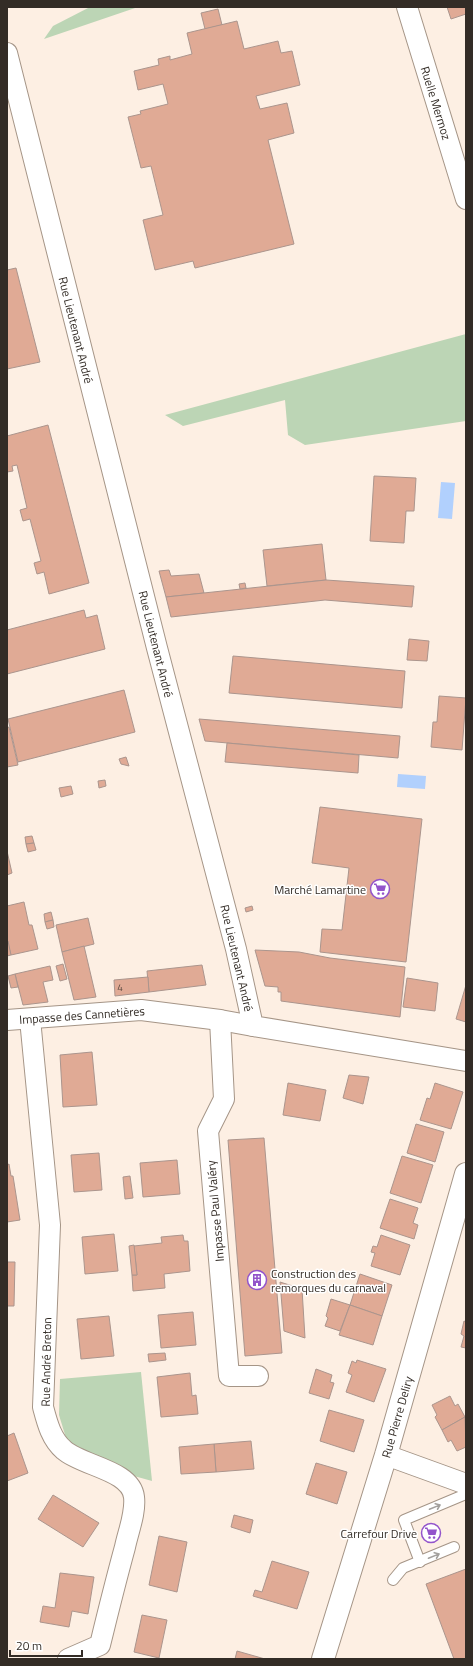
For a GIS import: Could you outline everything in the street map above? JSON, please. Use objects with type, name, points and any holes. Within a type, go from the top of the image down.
[{"type":"street","name":"Ruelle Mermoz","points":[[407,7],[466,199]]},
{"type":"street","name":"Rue Lieutenant André","points":[[7,53],[156,648],[236,949],[253,1026],[466,1061]]},
{"type":"street","name":"Impasse des Cannetières","points":[[7,1020],[141,1010],[220,1020],[253,1026]]},
{"type":"street","name":"Rue André Breton","points":[[30,1019],[50,1226],[43,1407],[50,1432],[64,1450],[84,1462],[118,1475],[130,1484],[134,1497],[131,1522],[100,1645],[68,1659]]},
{"type":"street","name":"Impasse Paul Valéry","points":[[220,1020],[224,1099],[208,1131],[229,1376],[258,1376]]},
{"type":"street","name":"Rue Pierre Deliry","points":[[323,1659],[386,1455],[466,1174]]},
{"type":"street","points":[[386,1455],[466,1484]]},
{"type":"lane","points":[[420,1562],[404,1520],[466,1494]]},
{"type":"lane","points":[[392,1580],[404,1568],[454,1547]]},
{"type":"green space","points":[[90,7],[138,7],[44,39],[53,26]]},
{"type":"green space","points":[[466,334],[466,421],[305,445],[288,435],[285,400],[183,426],[165,415]]},
{"type":"green space","points":[[141,1372],[152,1481],[98,1466],[66,1438],[59,1415],[60,1379]]},
{"type":"water","points":[[441,482],[455,483],[452,519],[438,518]]},
{"type":"water","points":[[398,774],[426,776],[425,789],[397,787]]},
{"type":"building","points":[[447,7],[466,7],[466,14],[451,19]]},
{"type":"building","points":[[218,9],[222,25],[205,29],[201,13]]},
{"type":"building","points":[[237,21],[244,49],[278,41],[281,53],[292,51],[300,85],[256,96],[260,109],[287,103],[294,133],[268,140],[294,244],[195,268],[193,261],[155,270],[143,220],[163,215],[151,166],[141,168],[128,117],[141,114],[140,111],[168,104],[163,84],[138,90],[134,71],[159,65],[158,59],[170,56],[170,60],[192,54],[187,33]]},
{"type":"building","points":[[16,268],[40,362],[7,369],[7,270]]},
{"type":"building","points":[[48,425],[89,583],[49,594],[44,572],[37,574],[34,563],[41,561],[30,519],[23,521],[20,510],[27,508],[17,465],[12,466],[13,471],[7,472],[7,436]]},
{"type":"building","points":[[374,476],[416,478],[414,511],[406,511],[404,543],[370,541]]},
{"type":"building","points":[[322,544],[326,580],[267,586],[263,550]]},
{"type":"building","points":[[169,570],[171,576],[199,574],[204,593],[166,597],[159,571]]},
{"type":"building","points":[[326,580],[414,586],[412,607],[325,600],[171,617],[166,597]]},
{"type":"building","points":[[245,583],[246,588],[240,589],[239,584]]},
{"type":"building","points":[[84,610],[86,618],[97,615],[105,649],[7,674],[7,630]]},
{"type":"building","points":[[409,639],[429,641],[427,661],[407,660]]},
{"type":"building","points":[[233,656],[405,671],[402,708],[229,693]]},
{"type":"building","points":[[124,690],[135,732],[18,762],[8,719]]},
{"type":"building","points":[[439,696],[466,698],[462,750],[431,747],[433,722],[437,722]]},
{"type":"building","points":[[199,719],[400,736],[398,758],[205,741]]},
{"type":"building","points":[[9,727],[18,765],[7,767],[7,728]]},
{"type":"building","points":[[227,743],[359,755],[358,773],[225,762]]},
{"type":"building","points":[[126,757],[129,766],[121,764],[119,759]]},
{"type":"building","points":[[105,780],[106,786],[99,788],[98,781]]},
{"type":"building","points":[[71,786],[73,794],[61,797],[59,788]]},
{"type":"building","name":"Marché Lamartine","points":[[320,807],[422,819],[406,962],[320,952],[322,929],[342,930],[349,868],[312,863]]},
{"type":"building","points":[[32,836],[34,843],[26,844],[25,837]]},
{"type":"building","points":[[34,843],[36,850],[28,852],[26,844]]},
{"type":"building","points":[[7,851],[12,873],[7,875]]},
{"type":"building","points":[[24,902],[29,925],[32,925],[38,949],[11,955],[7,941],[7,906]]},
{"type":"building","points":[[252,906],[253,910],[246,912],[245,908]]},
{"type":"building","points":[[51,912],[53,920],[45,922],[44,914]]},
{"type":"building","points":[[88,918],[94,944],[62,952],[56,925]]},
{"type":"building","points":[[53,920],[54,927],[47,929],[45,922]]},
{"type":"building","points":[[7,941],[11,955],[7,956]]},
{"type":"building","points":[[84,946],[96,997],[74,1000],[62,952]]},
{"type":"building","points":[[255,950],[299,952],[330,958],[405,967],[400,1017],[281,1001],[281,992],[278,992],[278,987],[265,986]]},
{"type":"building","points":[[63,964],[67,979],[60,981],[56,966]]},
{"type":"building","points":[[202,965],[206,985],[149,992],[147,971]]},
{"type":"building","points":[[50,966],[53,980],[43,982],[48,1002],[23,1005],[15,974]]},
{"type":"building","points":[[15,974],[18,987],[11,988],[8,976]]},
{"type":"building","points":[[148,977],[149,992],[115,996],[114,980]]},
{"type":"building","points":[[407,978],[438,983],[435,1011],[403,1007]]},
{"type":"building","points":[[466,985],[466,1022],[456,1019]]},
{"type":"building","points":[[92,1052],[97,1105],[63,1107],[60,1055]]},
{"type":"building","points":[[349,1075],[369,1077],[363,1104],[343,1098]]},
{"type":"building","points":[[288,1083],[326,1090],[320,1121],[283,1115]]},
{"type":"building","points":[[435,1083],[463,1092],[451,1129],[420,1120],[427,1098],[430,1099]]},
{"type":"building","points":[[416,1124],[444,1132],[435,1162],[407,1153]]},
{"type":"building","name":"Construction des remorques du carnaval","points":[[264,1138],[282,1353],[245,1356],[228,1140]]},
{"type":"building","points":[[99,1153],[102,1190],[74,1192],[71,1155]]},
{"type":"building","points":[[402,1156],[433,1165],[421,1203],[390,1193]]},
{"type":"building","points":[[177,1160],[180,1194],[143,1197],[140,1163]]},
{"type":"building","points":[[9,1164],[11,1176],[13,1176],[20,1220],[7,1222],[7,1165]]},
{"type":"building","points":[[130,1176],[133,1198],[125,1199],[123,1177]]},
{"type":"building","points":[[390,1199],[418,1208],[413,1223],[418,1225],[414,1239],[380,1228]]},
{"type":"building","points":[[114,1234],[118,1271],[85,1274],[82,1237]]},
{"type":"building","points":[[183,1235],[184,1241],[188,1241],[190,1271],[164,1274],[165,1288],[133,1291],[132,1275],[137,1275],[134,1246],[162,1243],[161,1237]]},
{"type":"building","points":[[381,1235],[410,1245],[400,1275],[371,1266],[375,1253],[371,1252],[373,1246],[377,1247]]},
{"type":"building","points":[[134,1245],[137,1275],[132,1275],[129,1246]]},
{"type":"building","points":[[7,1262],[15,1262],[14,1306],[7,1306]]},
{"type":"building","points":[[360,1274],[392,1285],[382,1316],[350,1305]]},
{"type":"building","points":[[280,1282],[302,1289],[305,1338],[284,1331]]},
{"type":"building","points":[[331,1299],[350,1305],[340,1331],[325,1326]]},
{"type":"building","points":[[350,1305],[382,1316],[373,1345],[339,1335]]},
{"type":"building","points":[[193,1312],[196,1345],[161,1348],[158,1315]]},
{"type":"building","points":[[109,1316],[114,1356],[81,1359],[77,1319]]},
{"type":"building","points":[[464,1321],[466,1322],[466,1348],[461,1347],[464,1336],[461,1334]]},
{"type":"building","points":[[165,1353],[166,1360],[149,1362],[148,1354]]},
{"type":"building","points":[[357,1360],[386,1369],[374,1402],[346,1392],[352,1375],[348,1373],[352,1361],[356,1363]]},
{"type":"building","points":[[316,1369],[332,1375],[330,1382],[334,1383],[329,1399],[309,1393]]},
{"type":"building","points":[[190,1373],[192,1396],[196,1395],[198,1414],[161,1417],[157,1377]]},
{"type":"building","points":[[450,1396],[455,1406],[458,1404],[465,1417],[442,1430],[435,1417],[437,1415],[432,1405]]},
{"type":"building","points":[[329,1410],[364,1420],[354,1452],[320,1441]]},
{"type":"building","points":[[465,1417],[466,1447],[457,1451],[451,1440],[448,1442],[442,1430]]},
{"type":"building","points":[[14,1433],[28,1473],[7,1481],[7,1436]]},
{"type":"building","points":[[251,1441],[254,1469],[216,1472],[214,1444]]},
{"type":"building","points":[[214,1444],[216,1472],[181,1474],[179,1447]]},
{"type":"building","points":[[316,1463],[347,1472],[337,1504],[306,1494]]},
{"type":"building","points":[[53,1495],[99,1523],[83,1547],[38,1519]]},
{"type":"building","points":[[234,1515],[253,1520],[250,1533],[231,1527]]},
{"type":"building","points":[[159,1536],[187,1542],[177,1592],[149,1585]]},
{"type":"building","points":[[272,1561],[309,1572],[297,1609],[253,1596],[255,1590],[262,1592]]},
{"type":"building","points":[[466,1569],[466,1659],[454,1659],[426,1584]]},
{"type":"building","points":[[60,1573],[94,1577],[88,1614],[72,1611],[69,1627],[40,1622],[43,1606],[55,1608]]},
{"type":"building","points":[[142,1615],[167,1620],[159,1658],[134,1652]]},
{"type":"building","points":[[237,1651],[265,1659],[235,1659]]},
{"type":"place","name":"Marché Lamartine","points":[[380,889]]},
{"type":"place","name":"Construction des remorques du carnaval","points":[[257,1280]]},
{"type":"place","name":"Carrefour Drive","points":[[431,1533]]}]
